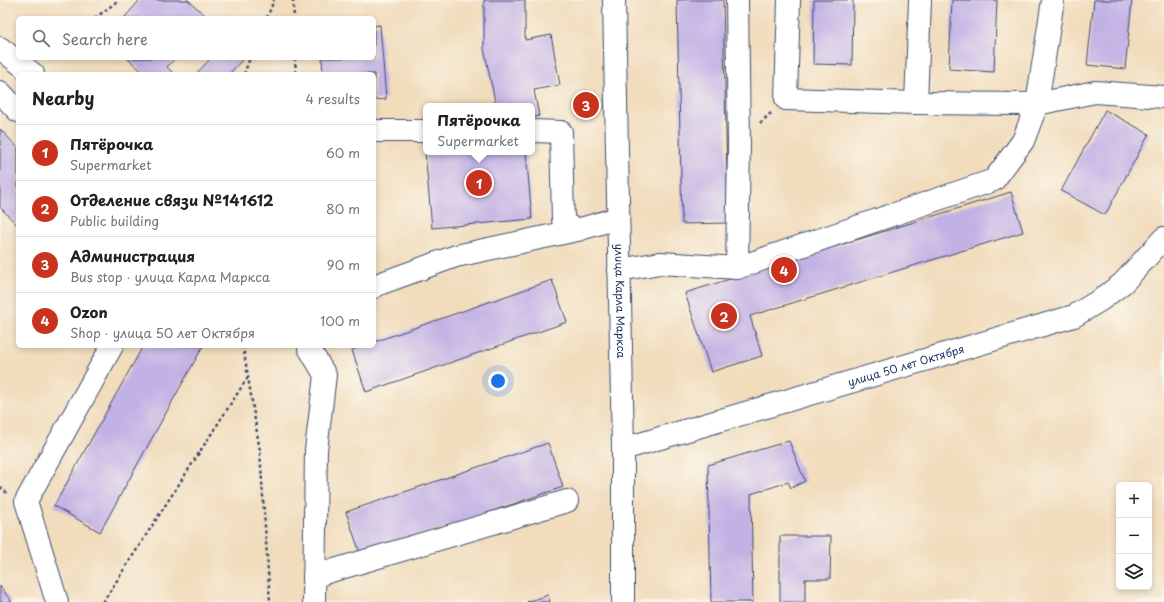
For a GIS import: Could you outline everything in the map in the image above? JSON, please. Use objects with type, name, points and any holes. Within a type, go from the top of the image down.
[{"type":"street","name":"улица Карла Маркса","points":[[614,0],[623,449],[623,602]]},
{"type":"street","points":[[737,0],[739,143],[737,268]]},
{"type":"street","points":[[790,0],[786,99],[916,103],[1037,104],[1095,92],[1164,97]]},
{"type":"street","points":[[916,103],[920,0]]},
{"type":"street","points":[[619,270],[660,263],[737,268],[994,180],[1024,141],[1037,104],[1053,0]]},
{"type":"street","points":[[0,48],[31,72]]},
{"type":"street","points":[[0,92],[16,109]]},
{"type":"street","points":[[376,131],[423,131]]},
{"type":"street","points":[[535,131],[561,132],[563,220],[567,225],[577,230]]},
{"type":"street","points":[[376,286],[456,256],[577,230],[618,218]]},
{"type":"street","name":"улица 50 лет Октября","points":[[623,449],[1074,316],[1102,299],[1123,283],[1164,238]]},
{"type":"street","points":[[57,602],[26,501],[111,348]]},
{"type":"street","points":[[308,348],[325,375],[316,450],[314,602]]},
{"type":"street","points":[[314,576],[567,501]]},
{"type":"path","points":[[98,16],[119,0]]},
{"type":"path","points":[[268,16],[274,0]]},
{"type":"path","points":[[293,0],[294,16]]},
{"type":"path","points":[[245,72],[249,60]]},
{"type":"path","points":[[295,60],[296,72]]},
{"type":"path","points":[[739,143],[786,99]]},
{"type":"path","points":[[243,348],[260,451],[270,602]]},
{"type":"path","points":[[103,602],[248,376]]},
{"type":"building","points":[[140,0],[188,0],[206,16],[126,16]]},
{"type":"building","points":[[484,0],[525,0],[525,40],[551,35],[560,85],[534,90],[539,116],[535,117],[535,103],[495,103],[484,49]]},
{"type":"building","points":[[677,0],[723,0],[728,223],[682,224]]},
{"type":"building","points":[[814,0],[853,0],[852,65],[813,64]]},
{"type":"building","points":[[952,0],[997,0],[994,72],[949,69]]},
{"type":"building","points":[[1094,0],[1132,0],[1125,69],[1087,65]]},
{"type":"building","points":[[380,25],[386,99],[376,100],[376,72],[323,72],[322,60],[376,60],[376,26]]},
{"type":"building","points":[[129,60],[173,60],[167,67],[172,72],[143,72]]},
{"type":"building","points":[[209,60],[242,60],[231,72],[198,72]]},
{"type":"building","points":[[1105,110],[1149,134],[1105,215],[1061,191]]},
{"type":"building","points":[[0,129],[16,146],[16,224],[0,207]]},
{"type":"building","points":[[425,155],[526,155],[532,219],[432,228]]},
{"type":"building","points":[[1011,192],[1023,232],[750,316],[762,356],[711,372],[685,293]]},
{"type":"building","points":[[552,280],[567,322],[366,392],[352,350],[358,348],[376,348],[376,341]]},
{"type":"building","points":[[142,348],[202,348],[100,532],[54,506]]},
{"type":"building","points":[[789,441],[805,481],[791,488],[788,482],[751,494],[753,602],[711,602],[708,465]]},
{"type":"building","points":[[548,443],[563,487],[361,556],[346,512]]},
{"type":"building","points":[[780,536],[831,536],[830,579],[805,579],[805,602],[780,602]]},
{"type":"building","points":[[0,586],[12,602],[0,602]]},
{"type":"building","points":[[548,595],[550,602],[527,602]]},
{"type":"place","name":"Администрация","points":[[586,105]]},
{"type":"place","name":"Пятёрочка","points":[[479,183]]},
{"type":"place","name":"Ozon","points":[[784,270]]},
{"type":"place","name":"Отделение связи №141612","points":[[724,316]]}]
